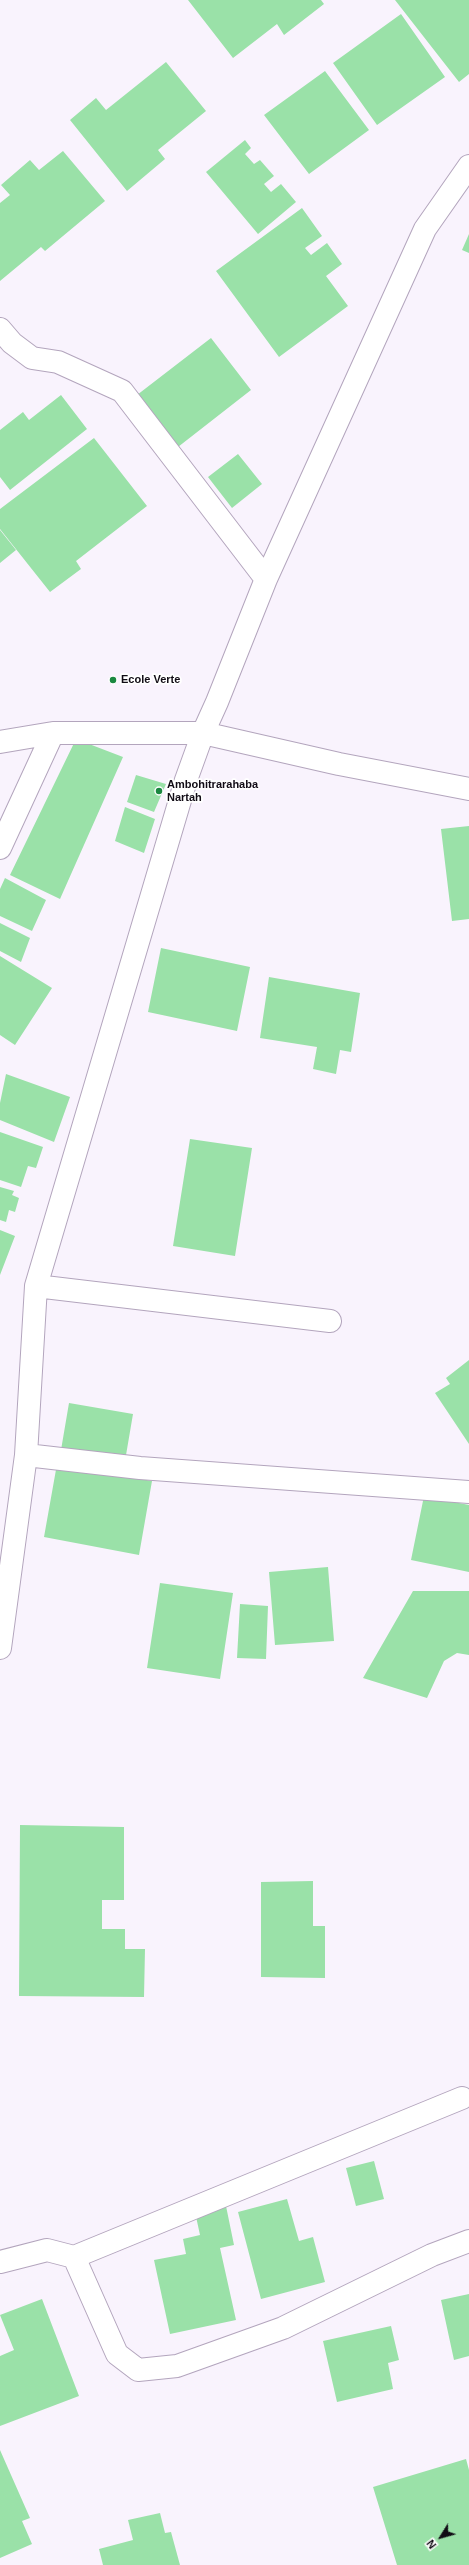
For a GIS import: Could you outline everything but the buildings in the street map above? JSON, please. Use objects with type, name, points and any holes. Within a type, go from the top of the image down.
[{"type":"street","points":[[0,1648],[26,1455],[36,1286],[202,733],[217,702],[266,579],[425,229],[469,166]]},
{"type":"street","points":[[0,329],[12,343],[32,358],[58,362],[122,391],[266,579]]},
{"type":"street","points":[[0,848],[53,733]]},
{"type":"street","points":[[0,742],[53,733],[202,733],[339,764],[469,789]]},
{"type":"street","points":[[36,1286],[330,1321]]},
{"type":"street","points":[[26,1455],[140,1468],[469,1492]]},
{"type":"street","points":[[0,2262],[46,2250],[74,2257],[462,2098]]},
{"type":"street","points":[[74,2257],[117,2354],[138,2370],[177,2366],[283,2328],[432,2255],[469,2241]]},
{"type":"place","name":"Ecole Verte","points":[[113,680]]},
{"type":"place","name":"Ambohitrarahaba Nartah","points":[[159,791]]}]
